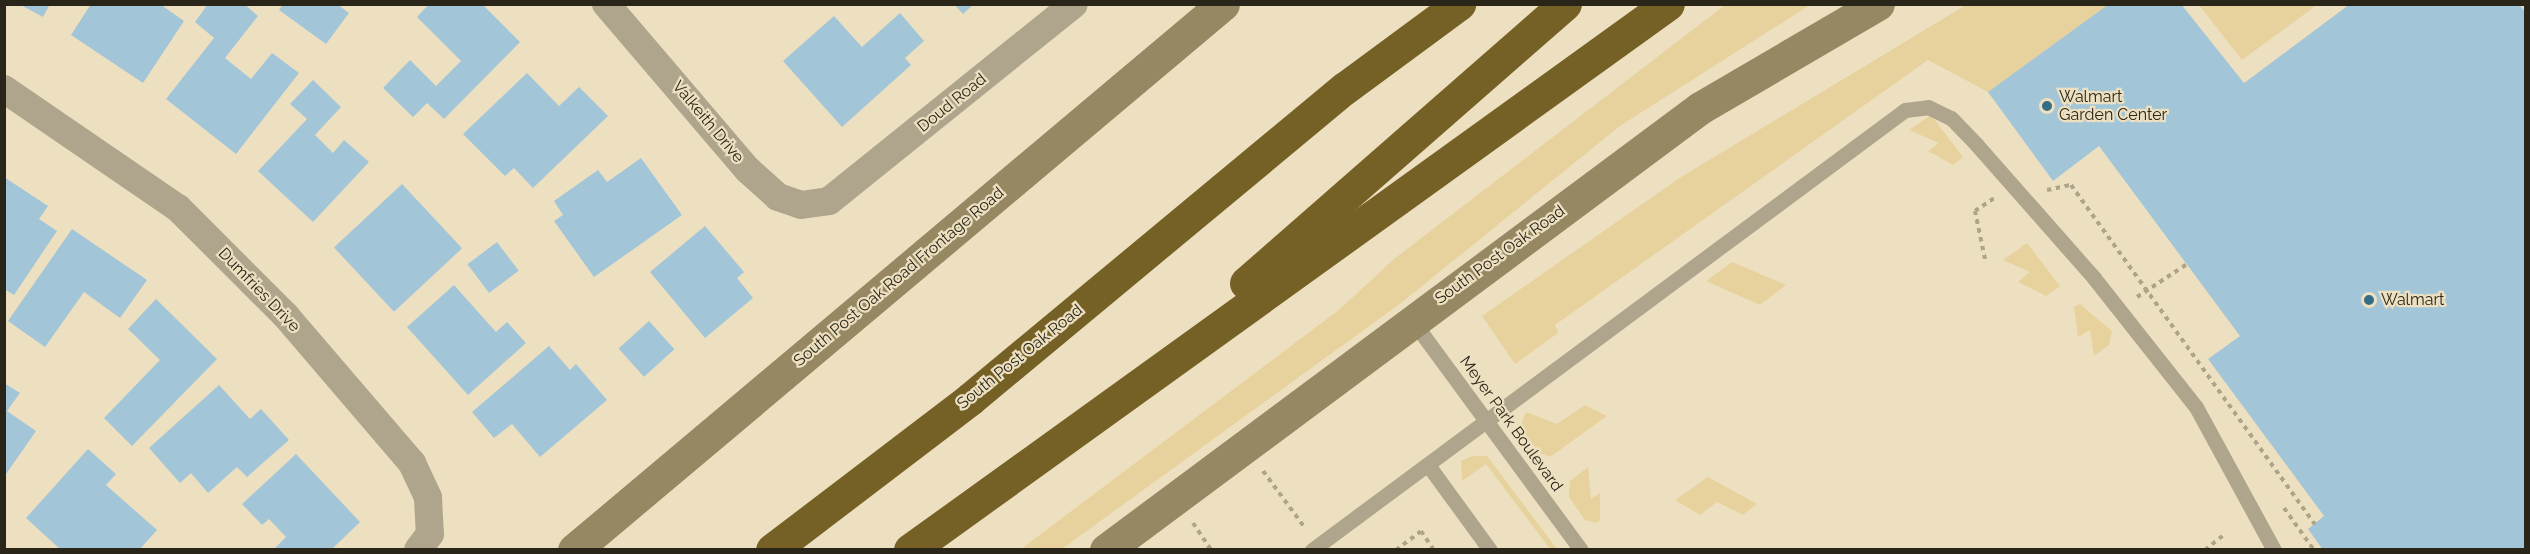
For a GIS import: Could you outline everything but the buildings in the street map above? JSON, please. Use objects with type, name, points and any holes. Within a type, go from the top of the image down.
[{"type":"highway","points":[[1345,88],[1433,4]]},
{"type":"highway","points":[[1345,88],[1459,4]]},
{"type":"highway","points":[[1093,415],[1565,4]]},
{"type":"highway","points":[[910,549],[1093,415],[1668,4]]},
{"type":"highway","name":"South Post Oak Road","points":[[772,549],[970,399],[1345,88]]},
{"type":"main road","name":"South Post Oak Road Frontage Road","points":[[574,549],[1223,4]]},
{"type":"main road","name":"South Post Oak Road","points":[[1106,549],[1700,108],[1878,4]]},
{"type":"street","name":"Valkeith Drive","points":[[606,4],[748,170],[778,197],[801,205],[830,201]]},
{"type":"street","name":"Doud Road","points":[[830,201],[1074,4]]},
{"type":"street","name":"Dumfries Drive","points":[[4,89],[178,208],[286,316],[412,463],[428,498],[430,534],[418,549]]},
{"type":"lane","points":[[1310,542],[1428,465],[1485,420],[1905,110],[1928,107],[1951,118],[2118,309],[2196,407],[2274,549]]},
{"type":"lane","name":"Meyer Park Boulevard","points":[[1412,320],[1581,549]]},
{"type":"lane","points":[[1428,465],[1490,549]]},
{"type":"path","points":[[2041,192],[2071,186],[2315,524]]},
{"type":"path","points":[[1985,259],[1975,211],[1994,198]]},
{"type":"path","points":[[2118,309],[2187,264]]},
{"type":"path","points":[[1263,471],[1310,542]]},
{"type":"path","points":[[2284,508],[2314,549]]},
{"type":"path","points":[[1193,522],[1211,549]]},
{"type":"path","points":[[1396,549],[1421,531],[1434,549]]},
{"type":"path","points":[[2205,549],[2226,533]]},
{"type":"shaded area","points":[[1725,5],[1810,5],[1620,126],[1401,303],[1062,549],[1021,549],[1340,309],[1394,259]]},
{"type":"shaded area","points":[[1966,5],[2109,5],[1988,92],[1928,60],[1555,325],[1558,333],[1515,364],[1482,316],[1681,177]]},
{"type":"shaded area","points":[[2199,5],[2317,5],[2242,60]]},
{"type":"shaded area","points":[[1931,115],[1963,157],[1953,165],[1928,151],[1939,143],[1909,130]]},
{"type":"shaded area","points":[[2027,243],[2060,286],[2046,296],[2018,282],[2030,272],[2003,260]]},
{"type":"shaded area","points":[[1732,262],[1786,285],[1760,305],[1706,281]]},
{"type":"shaded area","points":[[2080,304],[2112,331],[2109,345],[2094,356],[2090,330],[2078,337],[2074,307]]},
{"type":"shaded area","points":[[1585,405],[1607,416],[1550,457],[1538,452],[1520,427],[1526,412],[1557,424]]},
{"type":"shaded area","points":[[1472,456],[1487,456],[1557,549],[1550,549],[1486,464],[1462,481],[1461,461]]},
{"type":"shaded area","points":[[1588,467],[1591,499],[1600,493],[1600,520],[1596,523],[1585,520],[1569,497],[1570,481]]},
{"type":"shaded area","points":[[1708,477],[1757,504],[1743,515],[1717,502],[1700,515],[1675,500]]},
{"type":"place","name":"Walmart Garden Center","points":[[2047,106]]},
{"type":"place","name":"Walmart","points":[[2369,300]]}]
